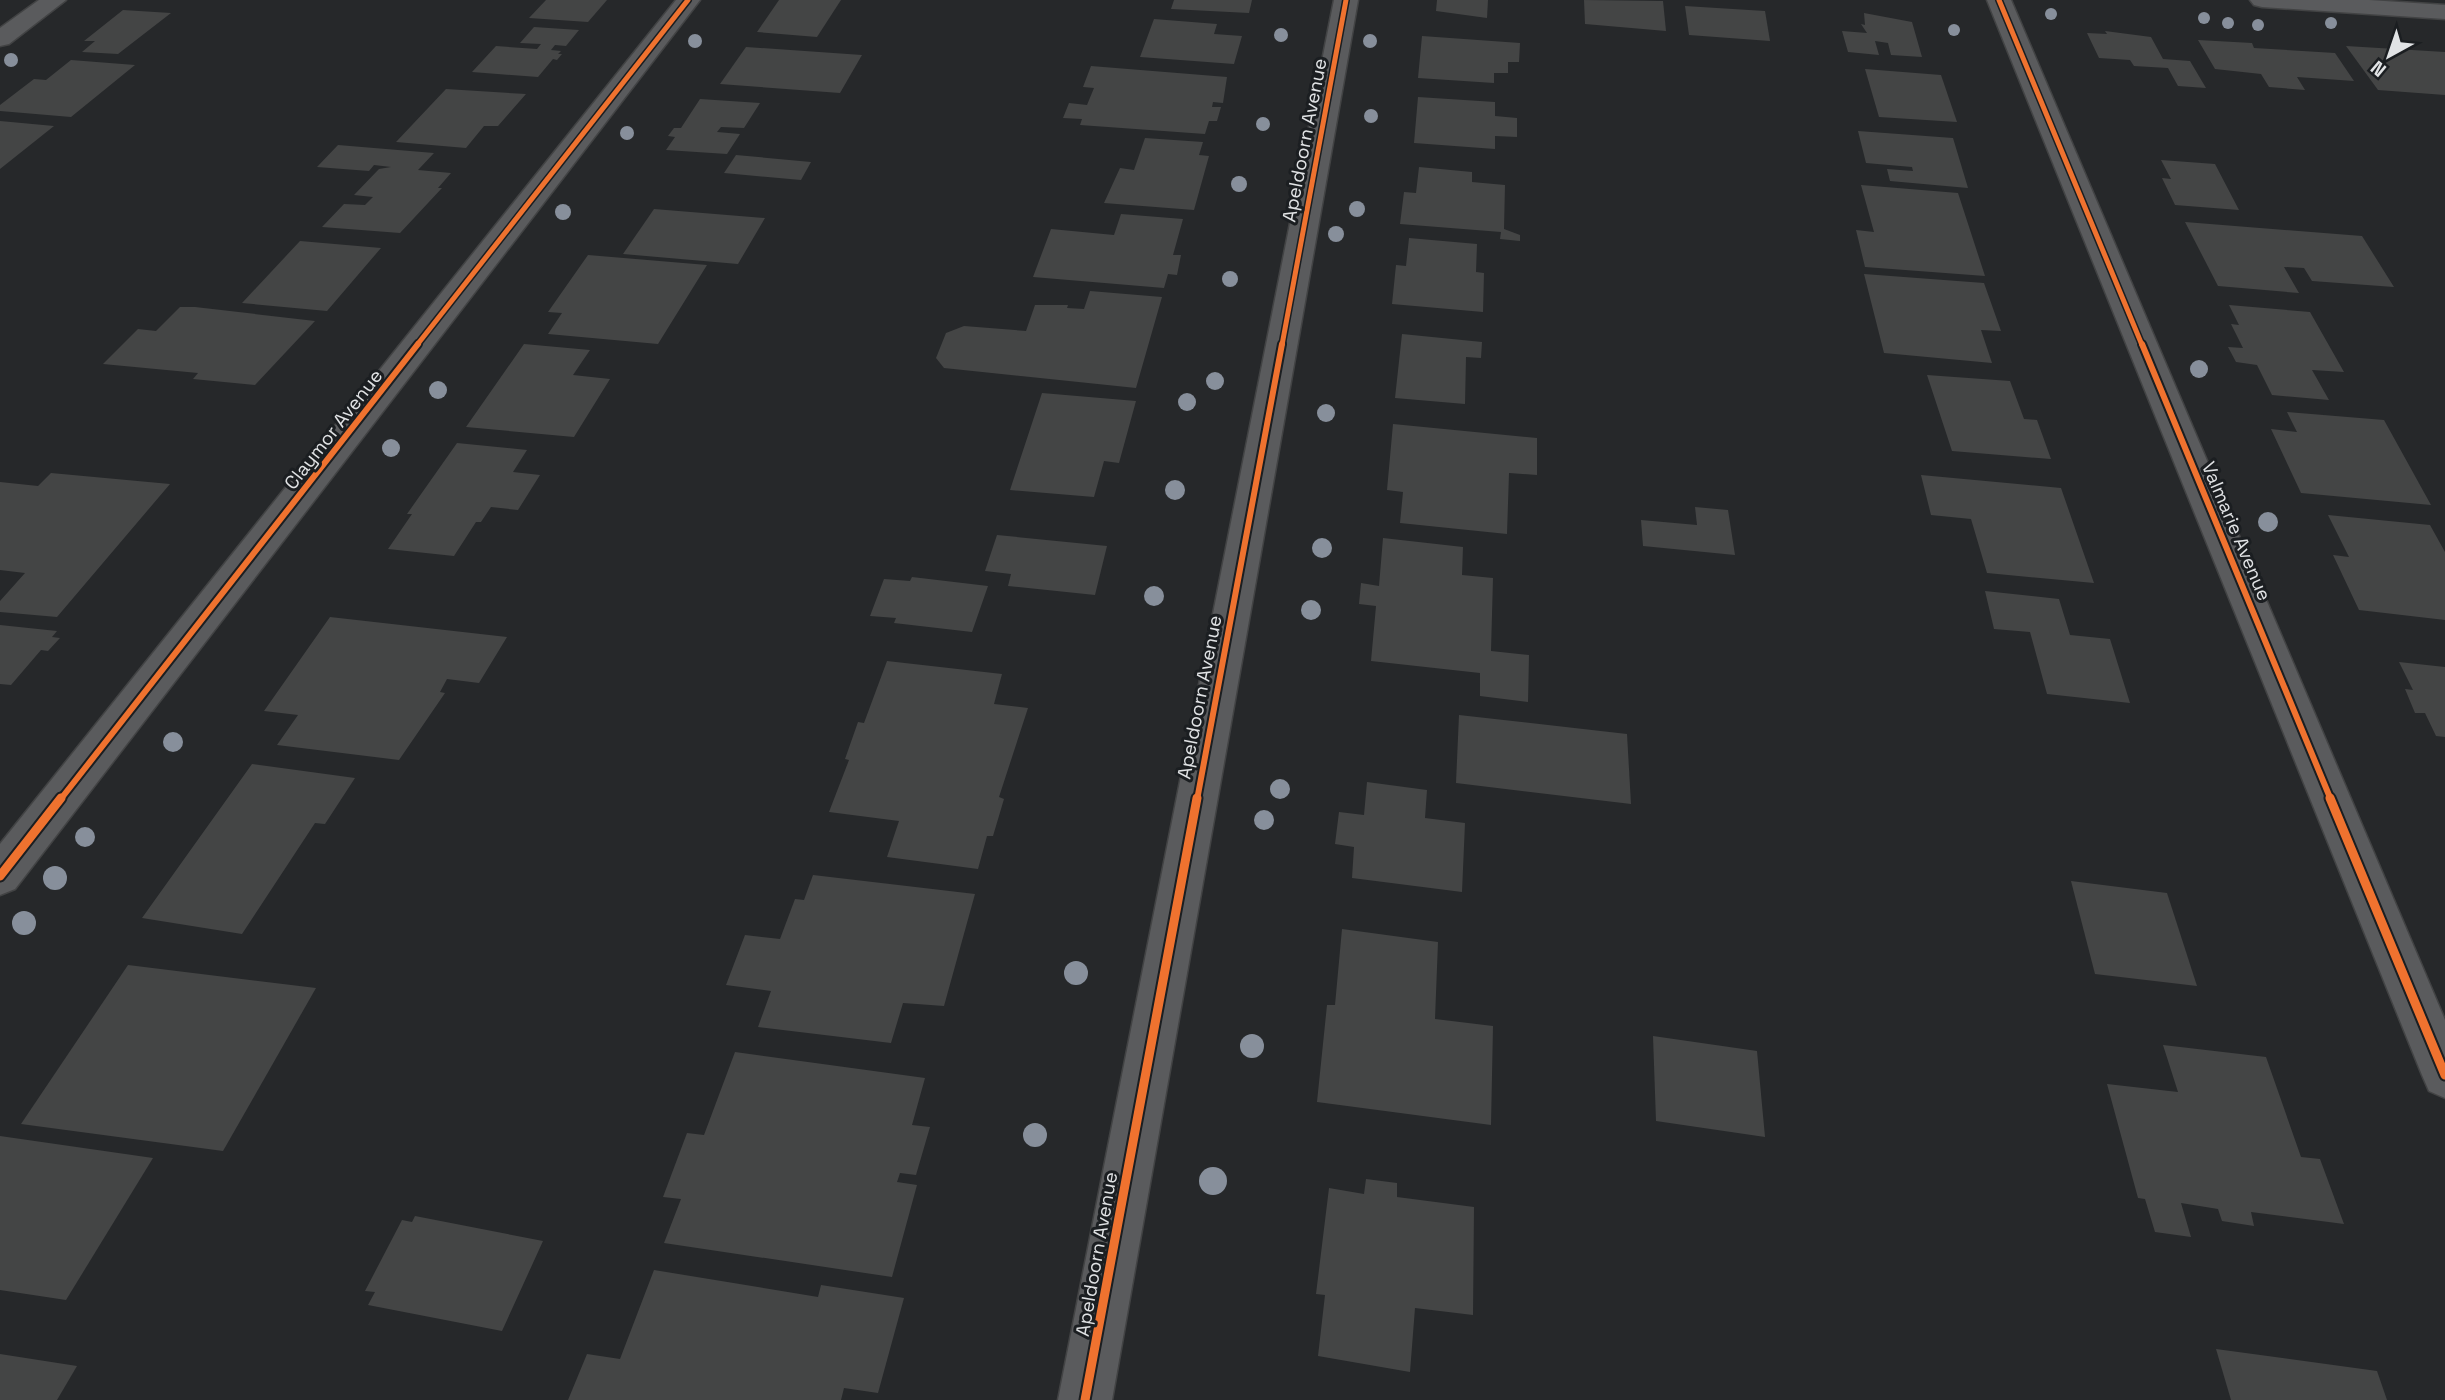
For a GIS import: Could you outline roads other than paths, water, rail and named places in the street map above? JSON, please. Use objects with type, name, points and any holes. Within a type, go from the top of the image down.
[{"type":"street","points":[[0,39],[54,0]]},
{"type":"street","name":"Claymor Avenue","points":[[0,876],[688,0]]},
{"type":"street","name":"Apeldoorn Avenue","points":[[1085,1400],[1346,0]]},
{"type":"street","name":"Valmarie Avenue","points":[[1999,0],[2445,1075]]},
{"type":"street","points":[[2262,0],[2445,12]]}]
